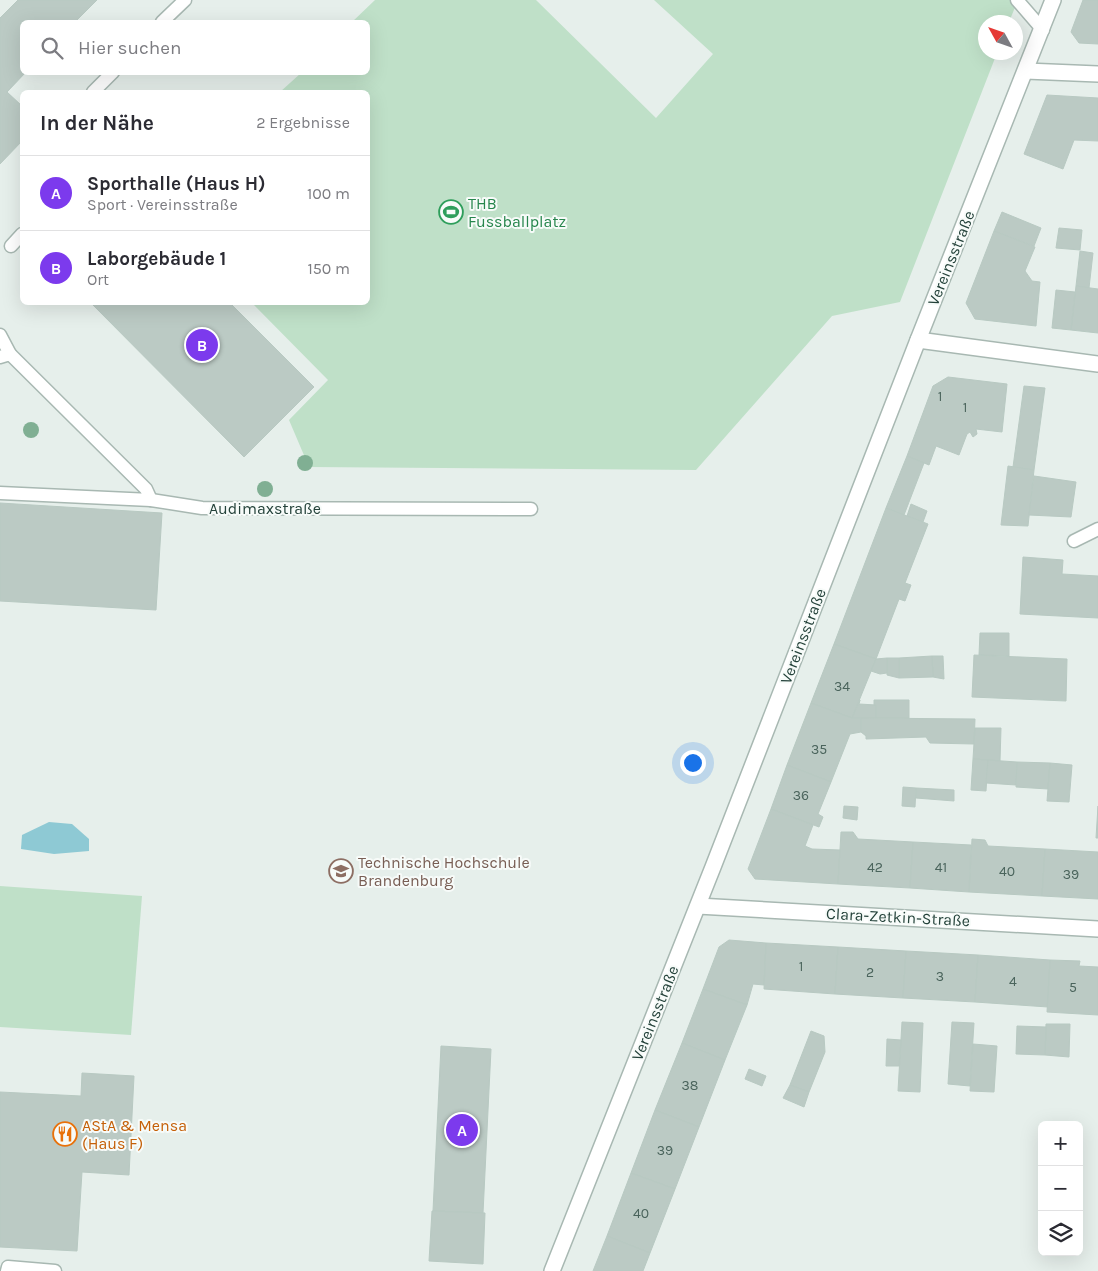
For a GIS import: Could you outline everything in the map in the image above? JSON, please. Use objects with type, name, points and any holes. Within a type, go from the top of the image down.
[{"type":"street","name":"Vereinsstraße","points":[[552,1271],[698,906],[918,340],[1053,0]]},
{"type":"street","points":[[1026,70],[1098,74]]},
{"type":"street","points":[[918,340],[1098,364]]},
{"type":"street","name":"Clara-Zetkin-Straße","points":[[698,906],[1098,929]]},
{"type":"lane","points":[[164,20],[185,0]]},
{"type":"lane","points":[[1017,0],[1042,30]]},
{"type":"lane","points":[[95,90],[110,75]]},
{"type":"lane","points":[[11,246],[20,236]]},
{"type":"lane","points":[[0,335],[5,356],[146,489],[151,500]]},
{"type":"lane","name":"Audimaxstraße","points":[[0,493],[151,500],[202,508],[531,509]]},
{"type":"lane","points":[[1074,541],[1098,529]]},
{"type":"lane","points":[[7,1271],[8,1267],[55,1271]]},
{"type":"green space","points":[[375,0],[536,0],[656,118],[713,54],[654,0],[1018,0],[1012,15],[978,15],[978,60],[994,60],[900,302],[832,316],[696,470],[309,467],[289,420],[328,380],[254,305],[370,305],[370,90],[282,90],[299,75],[370,75],[370,20],[354,20]]},
{"type":"green space","points":[[0,886],[142,896],[131,1035],[0,1027]]},
{"type":"water","points":[[49,822],[72,824],[89,839],[89,851],[54,854],[21,849],[22,835]]},
{"type":"building","points":[[18,0],[97,0],[77,20],[20,20],[20,75],[23,75],[7,92],[20,104],[20,143],[0,164],[0,18]]},
{"type":"building","points":[[1083,0],[1098,0],[1098,44],[1079,43],[1071,32]]},
{"type":"building","points":[[1047,95],[1098,98],[1098,141],[1074,140],[1063,169],[1024,154]]},
{"type":"building","points":[[1002,212],[1041,228],[1034,246],[994,231]]},
{"type":"building","points":[[1059,228],[1082,230],[1080,250],[1056,248]]},
{"type":"building","points":[[994,231],[1035,247],[1025,271],[1032,281],[1040,282],[1036,326],[975,319],[966,303]]},
{"type":"building","points":[[1080,251],[1093,253],[1089,288],[1076,286]]},
{"type":"building","points":[[1076,286],[1098,289],[1098,333],[1071,330]]},
{"type":"building","points":[[1056,290],[1075,292],[1071,330],[1052,328]]},
{"type":"building","points":[[93,305],[232,305],[314,387],[244,457]]},
{"type":"building","points":[[948,377],[1007,384],[1002,432],[976,429],[977,434],[973,437],[970,432],[967,434],[959,455],[936,446],[929,465],[907,456],[933,386]]},
{"type":"building","points":[[1024,386],[1045,388],[1034,470],[1013,467]]},
{"type":"building","points":[[907,456],[924,463],[904,515],[886,508]]},
{"type":"building","points":[[1008,466],[1034,470],[1028,526],[1001,525]]},
{"type":"building","points":[[1034,476],[1076,482],[1071,517],[1029,515]]},
{"type":"building","points":[[0,503],[162,513],[156,610],[0,601]]},
{"type":"building","points":[[911,504],[927,511],[923,522],[907,516]]},
{"type":"building","points":[[886,508],[928,524],[905,583],[911,585],[905,601],[899,599],[876,659],[834,644]]},
{"type":"building","points":[[1023,557],[1063,560],[1062,574],[1098,576],[1098,618],[1020,614]]},
{"type":"building","points":[[980,633],[1009,633],[1009,656],[979,655]]},
{"type":"building","points":[[834,644],[876,659],[852,718],[811,703]]},
{"type":"building","points":[[974,655],[1067,659],[1066,701],[972,697]]},
{"type":"building","points":[[932,656],[943,656],[944,679],[933,677]]},
{"type":"building","points":[[932,656],[933,677],[899,678],[899,658]]},
{"type":"building","points":[[887,658],[899,658],[899,678],[887,675]]},
{"type":"building","points":[[887,658],[887,673],[880,674],[871,671],[876,659]]},
{"type":"building","points":[[860,700],[859,704],[876,705],[876,718],[852,718]]},
{"type":"building","points":[[874,700],[909,700],[909,718],[876,718]]},
{"type":"building","points":[[811,703],[852,718],[861,718],[861,732],[850,734],[831,782],[787,765]]},
{"type":"building","points":[[861,718],[975,719],[974,744],[930,743],[926,737],[866,739],[866,736],[861,732]]},
{"type":"building","points":[[975,728],[1001,728],[1000,761],[973,759]]},
{"type":"building","points":[[973,759],[988,760],[986,791],[971,790]]},
{"type":"building","points":[[988,760],[1017,762],[1016,785],[986,783]]},
{"type":"building","points":[[1017,762],[1050,763],[1048,789],[1016,787]]},
{"type":"building","points":[[1050,763],[1072,765],[1069,802],[1047,801]]},
{"type":"building","points":[[787,765],[831,782],[818,814],[823,817],[819,827],[771,809]]},
{"type":"building","points":[[903,787],[916,788],[915,807],[902,806]]},
{"type":"building","points":[[916,788],[954,790],[954,801],[916,798]]},
{"type":"building","points":[[844,806],[858,807],[857,820],[843,818]]},
{"type":"building","points":[[1098,806],[1098,838],[1096,838]]},
{"type":"building","points":[[771,809],[813,825],[805,846],[812,849],[840,850],[838,884],[755,879],[748,869]]},
{"type":"building","points":[[841,832],[853,832],[858,839],[913,842],[910,888],[838,884]]},
{"type":"building","points":[[972,839],[985,840],[988,846],[1045,849],[1042,896],[969,892]]},
{"type":"building","points":[[913,842],[971,845],[969,892],[910,888]]},
{"type":"building","points":[[1045,849],[1098,852],[1098,899],[1042,896]]},
{"type":"building","points":[[729,940],[766,943],[764,985],[753,984],[747,1005],[703,989],[719,947]]},
{"type":"building","points":[[766,943],[838,947],[835,994],[764,989]]},
{"type":"building","points":[[838,947],[906,951],[903,998],[835,994]]},
{"type":"building","points":[[906,951],[978,955],[975,1002],[903,998]]},
{"type":"building","points":[[978,955],[1050,960],[1048,1007],[975,1002]]},
{"type":"building","points":[[1050,960],[1080,961],[1079,966],[1098,967],[1098,1015],[1047,1012]]},
{"type":"building","points":[[703,989],[747,1005],[725,1060],[682,1043]]},
{"type":"building","points":[[902,1022],[923,1023],[920,1092],[898,1091]]},
{"type":"building","points":[[952,1022],[974,1023],[970,1086],[948,1084]]},
{"type":"building","points":[[1046,1024],[1070,1024],[1069,1057],[1045,1055]]},
{"type":"building","points":[[1017,1026],[1046,1027],[1045,1055],[1016,1054]]},
{"type":"building","points":[[811,1031],[824,1036],[825,1052],[809,1092],[790,1085]]},
{"type":"building","points":[[887,1039],[901,1040],[899,1066],[886,1066]]},
{"type":"building","points":[[682,1043],[725,1060],[699,1127],[655,1110]]},
{"type":"building","points":[[973,1044],[997,1046],[994,1092],[970,1091]]},
{"type":"building","points":[[441,1046],[491,1049],[483,1213],[433,1211]]},
{"type":"building","points":[[749,1069],[766,1076],[762,1086],[745,1079]]},
{"type":"building","name":"AStA & Mensa (Haus F)","points":[[82,1073],[134,1076],[129,1175],[82,1172],[77,1251],[0,1247],[0,1092],[81,1096]]},
{"type":"building","points":[[790,1085],[809,1092],[804,1107],[783,1098]]},
{"type":"building","points":[[655,1110],[699,1127],[675,1189],[631,1173]]},
{"type":"building","points":[[631,1173],[675,1189],[650,1253],[607,1236]]},
{"type":"building","points":[[432,1211],[485,1213],[483,1264],[429,1261]]},
{"type":"building","points":[[607,1236],[650,1253],[643,1271],[593,1271]]},
{"type":"place","name":"THB Fussballplatz","points":[[451,212]]},
{"type":"place","name":"Laborgebäude 1","points":[[202,345]]},
{"type":"place","name":"Technische Hochschule Brandenburg","points":[[341,871]]},
{"type":"place","name":"Sporthalle (Haus H)","points":[[462,1130]]},
{"type":"place","name":"AStA & Mensa (Haus F)","points":[[65,1134]]}]
